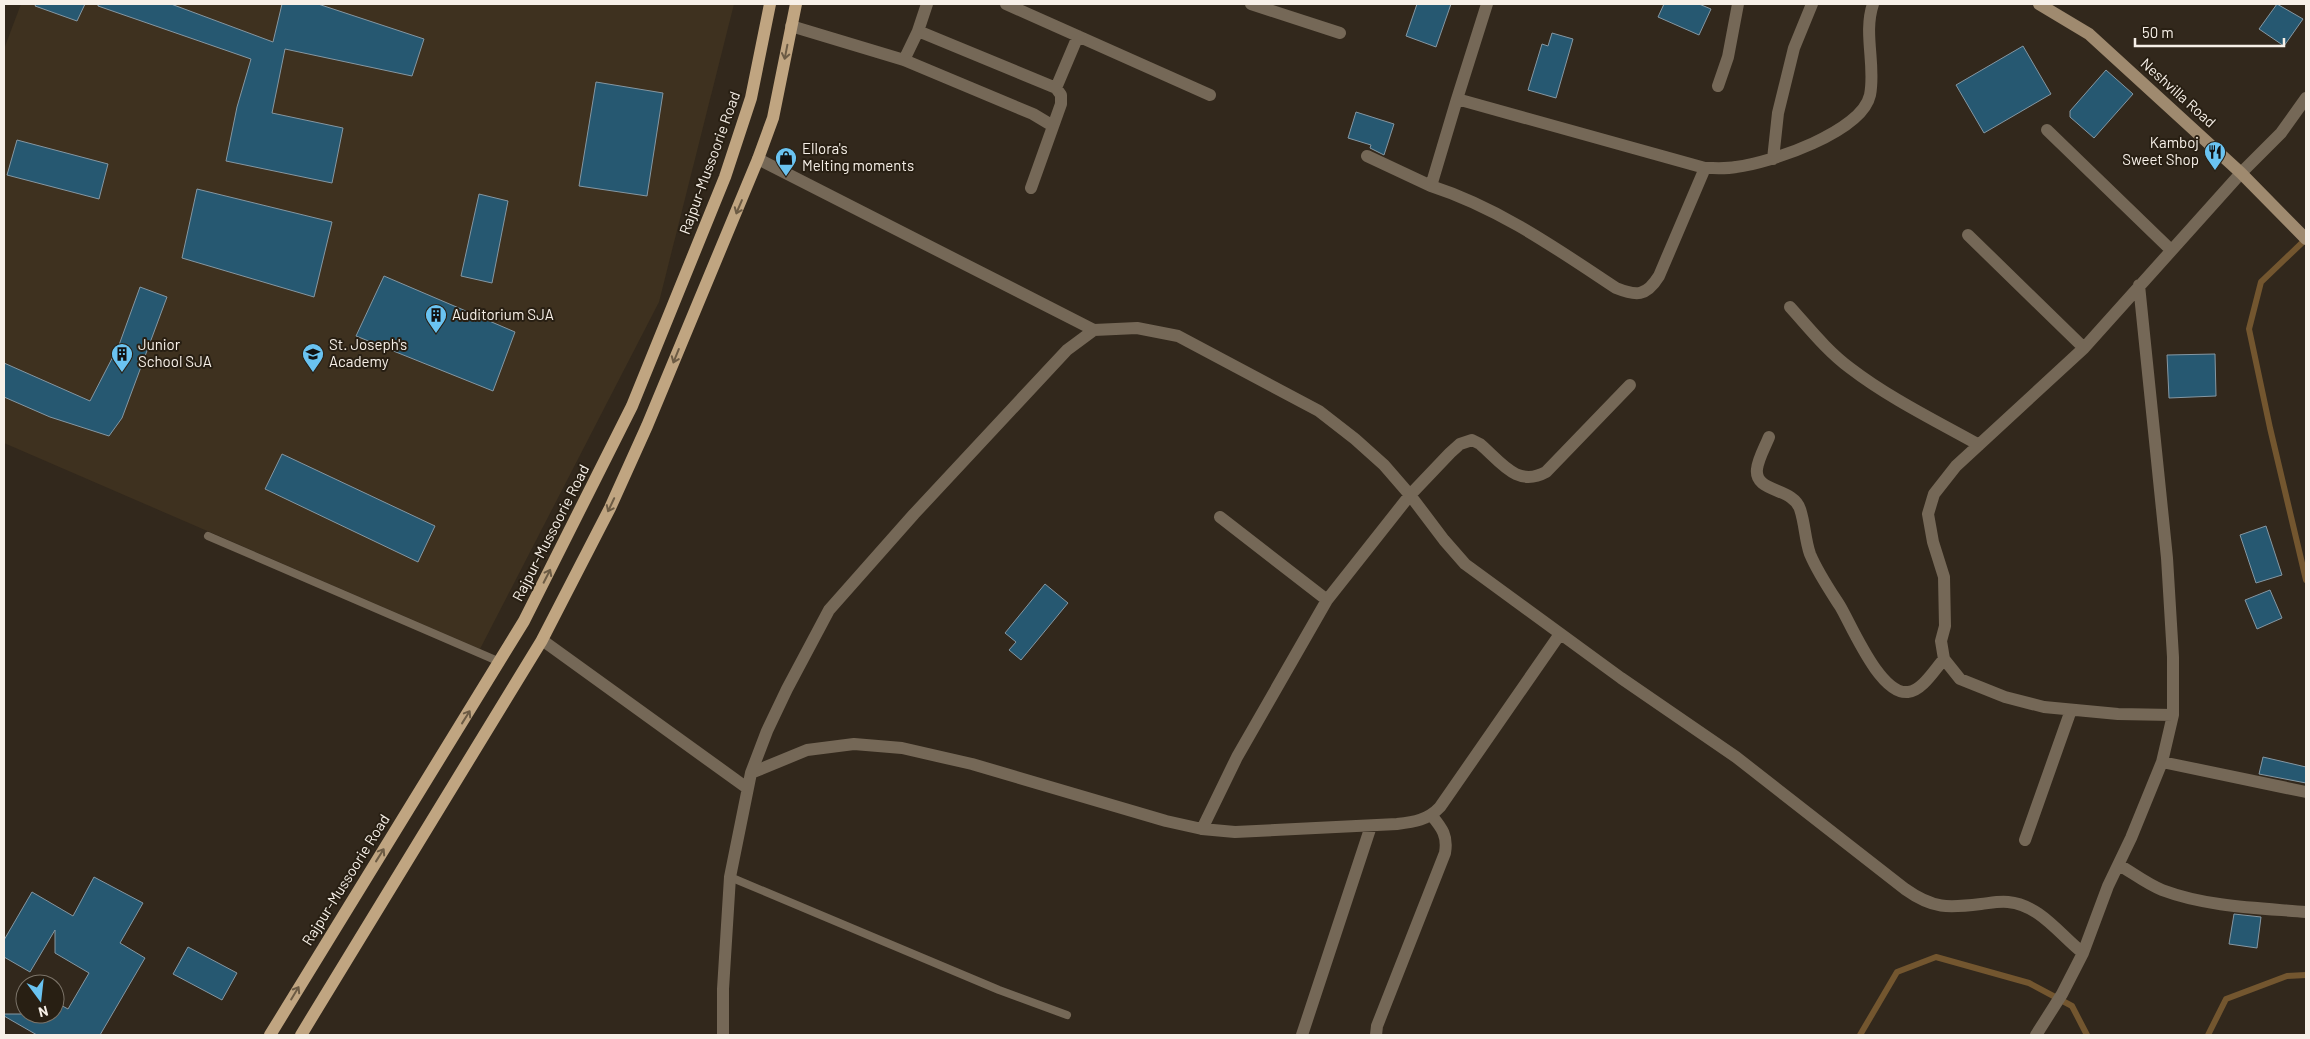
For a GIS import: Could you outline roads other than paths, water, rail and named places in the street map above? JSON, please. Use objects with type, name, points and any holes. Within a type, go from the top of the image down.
[{"type":"main road","name":"Rajpur-Mussoorie Road","points":[[270,1035],[524,621],[632,406],[726,177],[751,98],[770,4]]},
{"type":"main road","points":[[302,1035],[542,640],[610,508],[644,434],[758,159],[773,118],[796,4]]},
{"type":"street","points":[[904,60],[918,30],[927,4]]},
{"type":"street","points":[[1006,4],[1210,95]]},
{"type":"street","points":[[1251,4],[1340,34]]},
{"type":"street","points":[[1431,186],[1488,4]]},
{"type":"street","points":[[1718,86],[1728,57],[1738,4]]},
{"type":"street","points":[[1773,159],[1778,113],[1794,48],[1812,4]]},
{"type":"street","points":[[1457,99],[1705,168],[1736,167],[1773,159],[1832,134],[1854,119],[1870,97],[1872,75],[1869,47],[1873,4]]},
{"type":"street","name":"Neshvilla Road","points":[[2039,4],[2089,34],[2241,173],[2306,239]]},
{"type":"street","points":[[791,26],[904,60],[1033,114],[1053,126]]},
{"type":"street","points":[[918,30],[1056,88],[1061,95],[1061,104],[1031,188]]},
{"type":"street","points":[[1056,88],[1078,36]]},
{"type":"street","points":[[2172,714],[2118,714],[2044,707],[2005,697],[1960,679],[1944,659],[1942,641],[1945,626],[1944,577],[1933,542],[1928,514],[1934,494],[1956,466],[2084,348],[2241,173],[2281,133],[2306,98]]},
{"type":"street","points":[[2047,130],[2171,250]]},
{"type":"street","points":[[1367,156],[1431,186],[1462,196],[1506,218],[1616,288],[1629,293],[1643,293],[1653,286],[1705,168]]},
{"type":"street","points":[[758,159],[1094,330],[1137,328],[1178,336],[1319,411],[1384,465],[1410,494],[1444,540],[1465,564],[1560,634],[1736,757],[1920,900],[1937,906],[1957,907],[2008,902],[2025,906],[2040,913],[2083,953]]},
{"type":"street","points":[[1968,235],[2084,348]]},
{"type":"street","points":[[2039,1031],[2062,994],[2083,953],[2108,886],[2119,865],[2162,762],[2172,714],[2173,657],[2167,558],[2139,285]]},
{"type":"street","points":[[1790,307],[1822,343],[1850,368],[1886,392],[1979,445]]},
{"type":"street","points":[[723,1035],[723,989],[730,877],[747,788],[751,773],[775,714],[829,610],[914,514],[1067,350],[1094,330]]},
{"type":"street","points":[[1202,829],[1237,757],[1327,600],[1410,494],[1460,444],[1472,440],[1480,444],[1521,478],[1534,478],[1546,472],[1630,385]]},
{"type":"street","points":[[1769,438],[1756,469],[1758,478],[1763,485],[1790,495],[1798,503],[1809,551],[1823,582],[1841,607],[1871,665],[1892,686],[1902,692],[1910,692],[1918,688],[1944,659]]},
{"type":"street","points":[[1220,517],[1327,600]]},
{"type":"street","points":[[751,773],[807,750],[854,744],[902,748],[972,764],[1166,821],[1202,829],[1235,832],[1371,826],[1418,821],[1432,816],[1440,807],[1560,634]]},
{"type":"street","points":[[542,640],[747,788]]},
{"type":"street","points":[[2025,840],[2071,710]]},
{"type":"street","points":[[2162,762],[2306,792]]},
{"type":"street","points":[[1376,1035],[1377,1026],[1445,853],[1447,842],[1444,831],[1432,816]]},
{"type":"street","points":[[1302,1035],[1371,826]]},
{"type":"street","points":[[2119,865],[2161,889],[2182,896],[2242,907],[2306,912]]},
{"type":"lane","points":[[208,536],[500,662]]},
{"type":"lane","points":[[730,877],[1000,990],[1067,1016]]},
{"type":"waterway","points":[[2306,239],[2261,282],[2249,329],[2306,580]]},
{"type":"waterway","points":[[1860,1035],[1897,972],[1936,957],[2029,983],[2072,1006],[2087,1035]]},
{"type":"waterway","points":[[2208,1035],[2226,999],[2287,976],[2306,975]]},
{"type":"place","name":"Kamboj Sweet Shop","points":[[2215,171]]},
{"type":"place","name":"Ellora's Melting moments","points":[[786,177]]},
{"type":"place","name":"Auditorium SJA","points":[[436,334]]},
{"type":"place","name":"Junior School SJA","points":[[122,373]]},
{"type":"place","name":"St. Joseph's Academy","points":[[313,373]]}]
